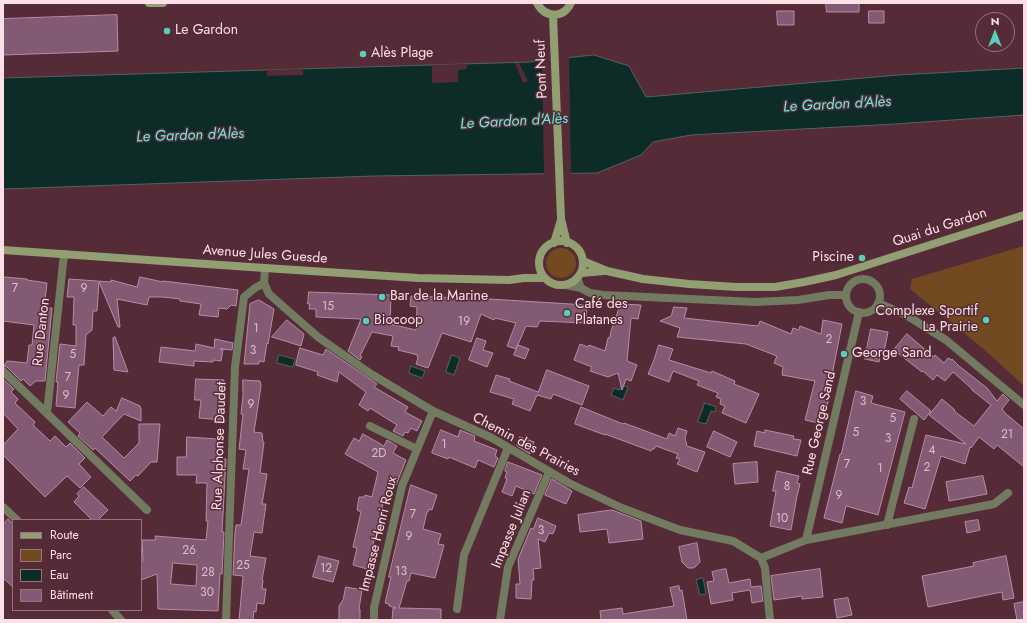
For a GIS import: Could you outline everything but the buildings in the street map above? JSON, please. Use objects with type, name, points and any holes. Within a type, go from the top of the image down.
[{"type":"main road","points":[[149,3],[164,3]]},
{"type":"main road","points":[[537,3],[543,11],[553,15],[564,12],[571,3]]},
{"type":"main road","name":"Pont Neuf","points":[[553,15],[561,219],[567,243]]},
{"type":"main road","name":"Quai du Gardon","points":[[607,271],[664,282],[736,287],[775,286],[804,282],[836,275],[1024,215]]},
{"type":"main road","name":"Pont Neuf","points":[[554,243],[561,219]]},
{"type":"main road","points":[[579,276],[583,261],[578,249],[573,245],[560,242],[547,246],[540,258],[539,265],[545,278],[551,283],[566,285],[579,276],[607,271]]},
{"type":"main road","name":"Avenue Jules Guesde","points":[[3,250],[418,278],[509,280],[545,278]]},
{"type":"main road","points":[[583,261],[607,271]]},
{"type":"main road","points":[[524,278],[539,265]]},
{"type":"street","name":"Rue Danton","points":[[47,413],[64,254]]},
{"type":"street","points":[[264,283],[265,268]]},
{"type":"street","points":[[579,276],[581,288]]},
{"type":"street","points":[[864,279],[874,283],[879,292],[878,303],[875,308],[865,313],[855,311],[848,304],[846,295],[847,290],[854,282],[864,279]]},
{"type":"street","name":"Chemin des Prairies","points":[[264,283],[269,294],[318,337],[370,374],[433,411],[492,438],[569,483],[622,508],[680,530],[734,541],[761,558]]},
{"type":"street","name":"Rue Alphonse Daudet","points":[[226,620],[235,367],[244,297],[264,283]]},
{"type":"street","points":[[566,285],[581,288],[590,293],[603,295],[755,302],[798,300],[829,295],[846,295]]},
{"type":"street","points":[[878,303],[906,315],[946,340],[1024,406]]},
{"type":"street","name":"Rue George Sand","points":[[806,540],[859,312]]},
{"type":"street","points":[[3,371],[147,510]]},
{"type":"street","name":"Impasse Henri Roux","points":[[374,620],[374,608],[402,486],[433,411]]},
{"type":"street","points":[[887,525],[914,419]]},
{"type":"street","points":[[370,426],[417,449]]},
{"type":"street","points":[[458,609],[464,556],[508,448]]},
{"type":"street","name":"Impasse Julian","points":[[500,620],[508,567],[549,472]]},
{"type":"street","points":[[770,620],[764,568],[761,558],[806,540],[994,504],[1008,493]]},
{"type":"street","points":[[3,507],[16,519]]},
{"type":"street","points":[[113,611],[121,620]]},
{"type":"green space","name":"Complexe Sportif La Prairie","points":[[1024,246],[1024,386],[986,351],[910,289],[912,279]]},
{"type":"green space","points":[[561,248],[572,252],[576,263],[572,274],[561,278],[550,274],[546,263],[550,252]]},
{"type":"water","name":"Le Gardon d'Alès","points":[[594,55],[629,66],[646,97],[898,75],[1024,68],[1024,115],[895,124],[691,135],[653,142],[641,155],[597,173],[374,176],[3,189],[3,78],[529,62]]},
{"type":"water","points":[[279,355],[295,359],[293,367],[277,363]]},
{"type":"water","points":[[452,355],[460,358],[454,375],[446,372]]},
{"type":"water","points":[[411,366],[425,371],[422,378],[409,373]]},
{"type":"water","points":[[621,385],[628,387],[623,400],[611,395],[614,388],[619,390]]},
{"type":"water","points":[[705,403],[716,407],[715,412],[711,411],[706,424],[698,422]]},
{"type":"water","points":[[703,578],[706,594],[700,595],[696,580]]},
{"type":"pier","points":[[569,56],[571,175],[544,175],[542,59]]},
{"type":"pier","points":[[515,63],[519,63],[528,81],[523,83]]},
{"type":"pier","points":[[467,64],[467,69],[458,70],[458,82],[432,83],[432,65]]},
{"type":"pier","points":[[303,69],[303,75],[267,76],[267,70]]},
{"type":"place","name":"Le Gardon","points":[[167,31]]},
{"type":"place","name":"Alès Plage","points":[[363,54]]},
{"type":"place","name":"Piscine","points":[[862,258]]},
{"type":"place","name":"Bar de la Marine","points":[[382,297]]},
{"type":"place","name":"Café des Platanes","points":[[567,313]]},
{"type":"place","name":"Complexe Sportif La Prairie","points":[[986,320]]},
{"type":"place","name":"Biocoop","points":[[366,321]]},
{"type":"place","name":"George Sand","points":[[844,354]]}]
